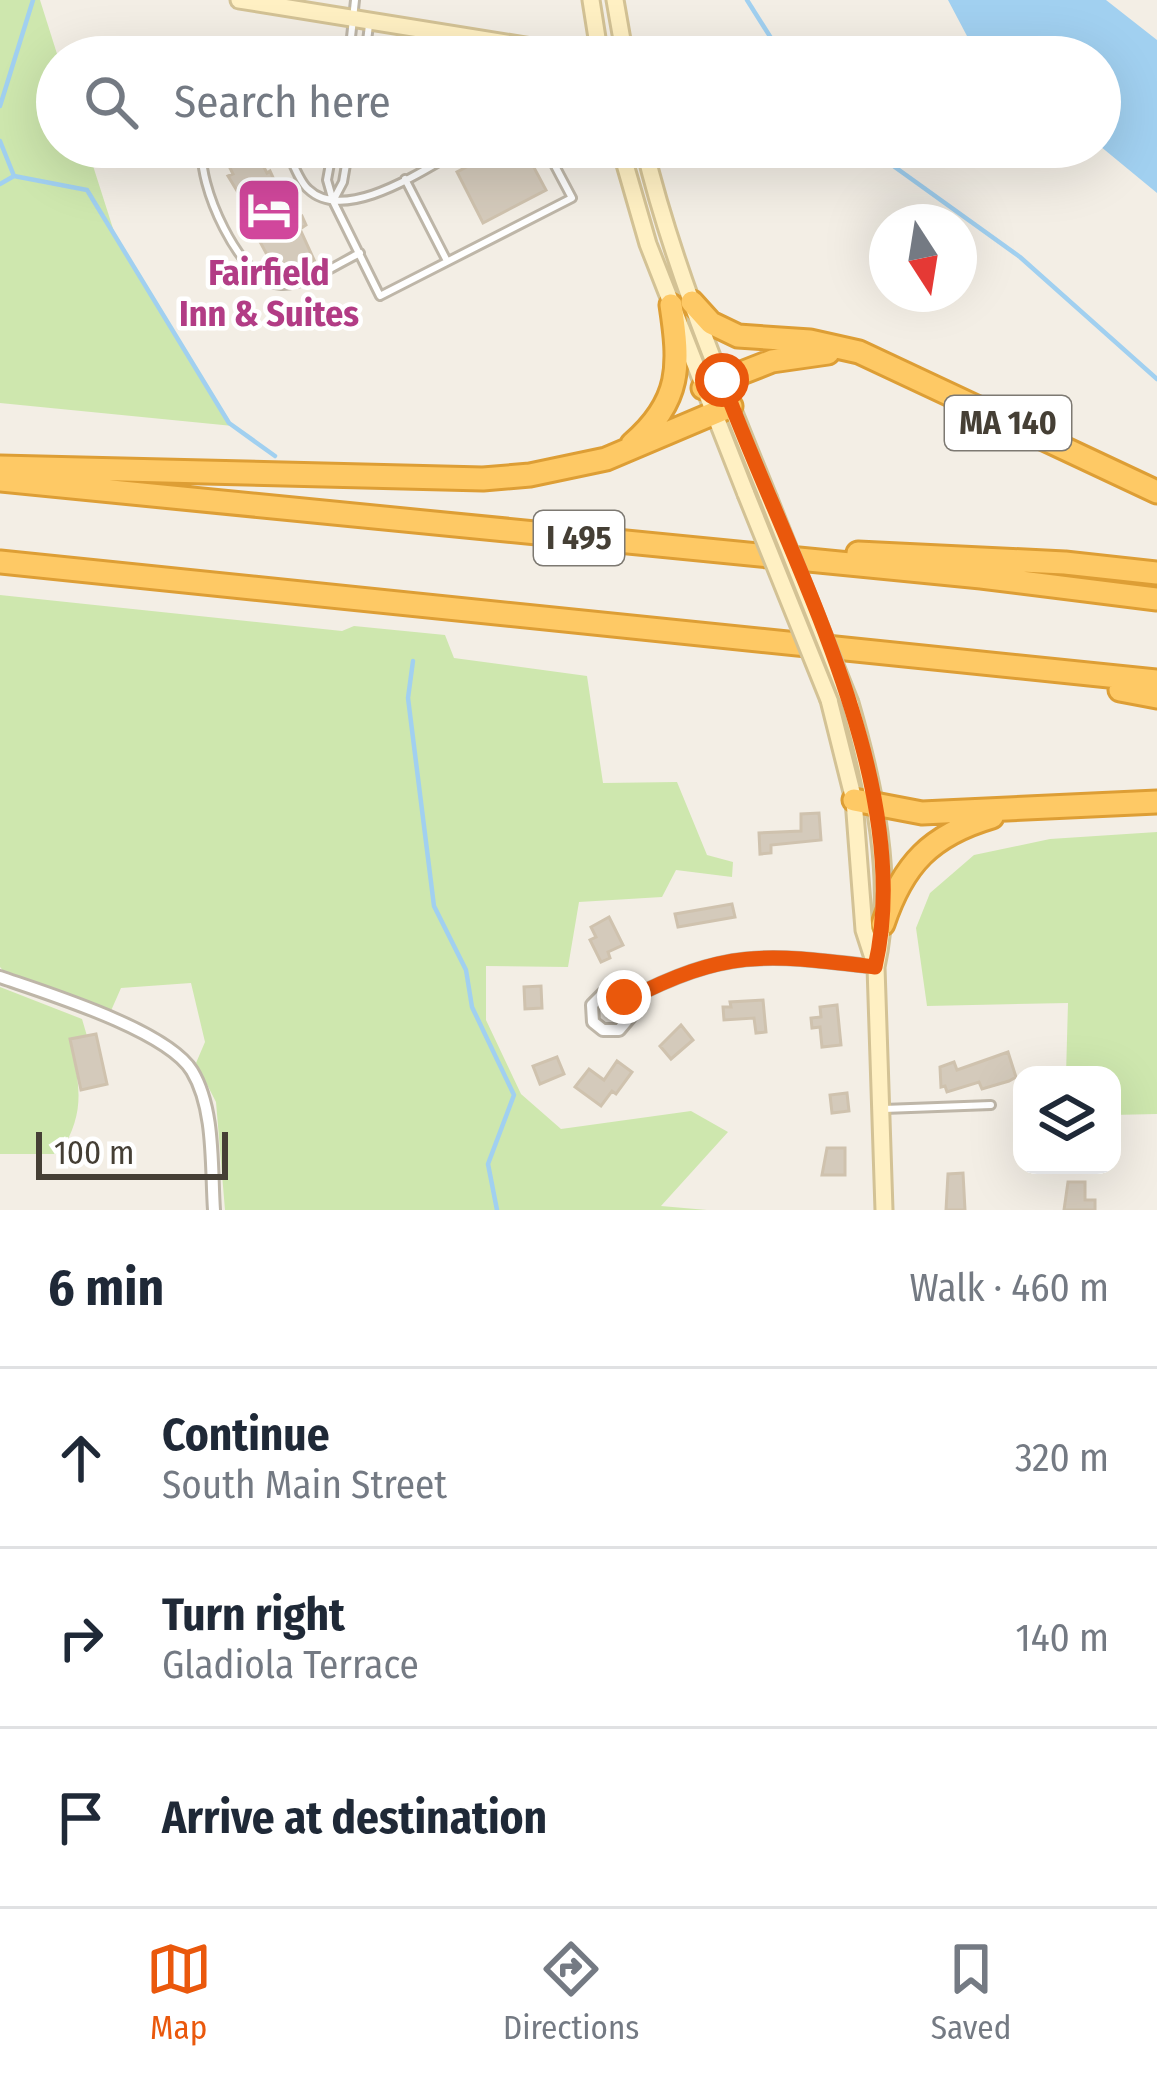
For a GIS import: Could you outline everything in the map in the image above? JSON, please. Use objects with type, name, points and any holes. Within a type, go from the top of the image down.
[{"type":"highway","name":"MA 140","points":[[682,303],[738,336],[810,341],[859,352],[1157,492]]},
{"type":"highway","points":[[620,454],[647,431],[672,392],[682,303]]},
{"type":"highway","points":[[712,384],[800,355],[859,352]]},
{"type":"highway","points":[[0,467],[483,479],[568,469],[620,454],[722,409]]},
{"type":"highway","name":"I 495","points":[[0,480],[1157,599]]},
{"type":"highway","points":[[793,559],[851,552],[907,553],[1065,562],[1157,573]]},
{"type":"highway","name":"I 495","points":[[0,562],[1157,682]]},
{"type":"highway","points":[[900,652],[1157,698]]},
{"type":"highway","points":[[864,803],[922,813],[1157,802]]},
{"type":"highway","points":[[883,924],[896,886],[918,856],[969,824],[1037,808]]},
{"type":"main road","points":[[239,0],[467,36]]},
{"type":"main road","points":[[591,0],[597,36]]},
{"type":"main road","points":[[614,0],[621,36]]},
{"type":"main road","points":[[626,168],[648,244],[682,303]]},
{"type":"main road","points":[[649,168],[682,303],[712,384],[768,497],[850,703],[883,924],[875,967],[884,1210]]},
{"type":"main road","points":[[722,409],[746,494],[829,700],[864,803],[864,931],[875,967]]},
{"type":"street","points":[[627,1000],[689,971],[749,957],[875,967]]},
{"type":"street","points":[[0,977],[129,1027],[174,1052],[192,1071],[203,1102],[214,1210]]},
{"type":"lane","points":[[355,0],[363,36]]},
{"type":"lane","points":[[356,36],[361,20]]},
{"type":"lane","points":[[200,168],[238,252],[255,275],[283,286],[360,253]]},
{"type":"lane","points":[[296,168],[308,190],[333,201],[353,202],[423,168]]},
{"type":"lane","points":[[329,168],[333,201],[380,296],[572,198],[556,168]]},
{"type":"lane","points":[[333,201],[346,168]]},
{"type":"lane","points":[[405,179],[447,262]]},
{"type":"lane","points":[[880,1109],[991,1106]]},
{"type":"green space","points":[[0,0],[40,0],[51,36],[36,36],[36,168],[94,168],[117,241],[233,426],[0,403]]},
{"type":"green space","points":[[0,595],[342,631],[354,626],[445,635],[454,658],[587,676],[603,783],[677,782],[707,855],[733,862],[732,877],[676,870],[662,897],[579,902],[568,967],[486,966],[486,1020],[521,1094],[561,1129],[691,1111],[728,1132],[661,1206],[707,1210],[225,1210],[216,1102],[196,1063],[205,1042],[191,983],[121,988],[110,1013],[5,973],[0,967]]},
{"type":"green space","points":[[1157,832],[1157,1114],[1121,1115],[1121,1066],[1066,1066],[1068,1003],[927,1006],[916,928],[930,893],[974,855],[1050,839]]},
{"type":"green space","points":[[0,987],[82,1019],[87,1036],[70,1040],[77,1111],[60,1154],[0,1154]]},
{"type":"water","points":[[948,0],[1106,0],[1157,40],[1157,193],[1121,163],[1121,36],[967,36]]},
{"type":"building","name":"Fairfield Inn & Suites","points":[[230,168],[270,171],[293,221],[302,216],[306,225],[300,229],[315,262],[288,276],[285,271],[278,275],[259,240],[265,237],[228,176],[233,174]]},
{"type":"building","points":[[534,168],[546,190],[483,223],[457,172]]},
{"type":"building","points":[[819,813],[821,840],[771,845],[771,853],[760,854],[759,833],[801,831],[801,814]]},
{"type":"building","points":[[732,904],[735,917],[678,927],[675,914]]},
{"type":"building","points":[[609,917],[623,945],[608,952],[610,958],[601,962],[590,940],[596,937],[591,927]]},
{"type":"building","points":[[541,986],[542,1008],[525,1009],[524,987]]},
{"type":"building","points":[[763,1000],[766,1032],[756,1033],[754,1018],[724,1020],[723,1007],[731,1007],[730,1002]]},
{"type":"building","points":[[837,1005],[841,1045],[822,1047],[820,1027],[812,1028],[811,1018],[821,1017],[820,1007]]},
{"type":"building","points":[[681,1025],[693,1040],[671,1059],[660,1046]]},
{"type":"building","points":[[96,1034],[107,1084],[81,1090],[70,1039]]},
{"type":"building","points":[[1008,1052],[1013,1079],[982,1089],[979,1082],[947,1092],[941,1087],[940,1067],[954,1062],[957,1070]]},
{"type":"building","points":[[557,1057],[564,1074],[540,1084],[533,1066]]},
{"type":"building","points":[[617,1061],[632,1072],[601,1106],[575,1087],[589,1069],[604,1080]]},
{"type":"building","points":[[847,1093],[849,1111],[832,1113],[830,1095]]},
{"type":"building","points":[[827,1148],[845,1148],[845,1175],[822,1175]]},
{"type":"building","points":[[963,1173],[965,1210],[946,1210],[948,1174]]},
{"type":"building","points":[[1068,1182],[1085,1182],[1085,1200],[1095,1200],[1095,1210],[1064,1210]]},
{"type":"waterway","points":[[0,106],[33,0]]},
{"type":"waterway","points":[[747,0],[770,36]]},
{"type":"waterway","points":[[0,141],[14,176]]},
{"type":"waterway","points":[[896,168],[1020,257],[1157,379]]},
{"type":"waterway","points":[[0,184],[14,176],[87,190],[229,423],[275,456]]},
{"type":"waterway","points":[[413,661],[408,698],[434,906],[466,970],[472,1007],[514,1095],[488,1164],[497,1210]]},
{"type":"place","name":"Fairfield Inn & Suites","points":[[269,210]]},
{"type":"route","points":[[624,997],[627,1000],[689,971],[749,957],[875,967],[883,932],[877,826],[850,703],[722,380]]}]
